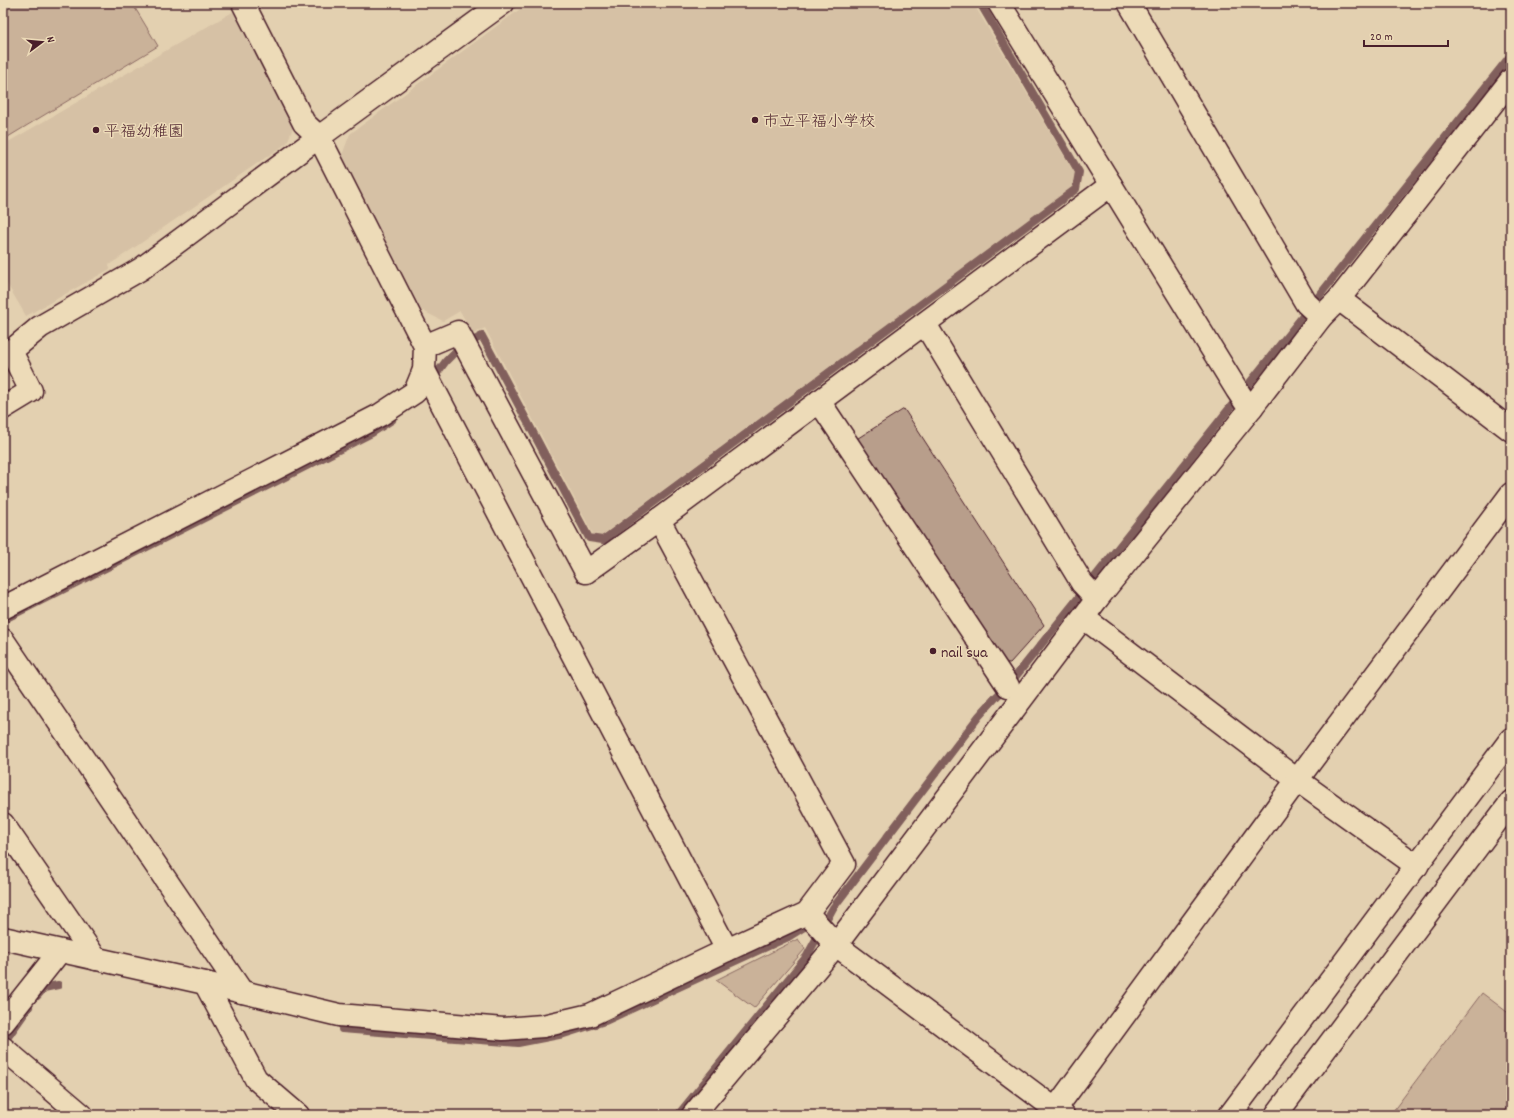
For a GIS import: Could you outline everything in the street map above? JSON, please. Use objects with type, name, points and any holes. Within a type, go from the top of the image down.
[{"type":"street","points":[[243,3],[304,123],[319,137],[425,346],[428,379],[727,950]]},
{"type":"street","points":[[3,408],[31,391],[11,351],[40,326],[141,269],[503,3]]},
{"type":"street","points":[[999,3],[1245,400]]},
{"type":"street","points":[[1130,3],[1314,310]]},
{"type":"street","points":[[693,1115],[1084,618],[1091,592],[1245,400],[1314,310],[1339,299],[1511,80]]},
{"type":"street","points":[[425,346],[458,332],[586,572],[925,324],[1111,185]]},
{"type":"street","points":[[1339,299],[1511,430]]},
{"type":"street","points":[[925,324],[1091,592]]},
{"type":"street","points":[[3,608],[380,415],[415,392],[428,379]]},
{"type":"street","points":[[820,401],[1008,686]]},
{"type":"street","points":[[809,916],[831,940],[1056,1113],[1298,780],[1511,494]]},
{"type":"street","points":[[3,938],[96,958],[339,1015],[503,1029],[543,1026],[590,1015],[727,950],[809,916],[844,864],[659,520]]},
{"type":"street","points":[[1084,618],[1298,780],[1417,866]]},
{"type":"street","points":[[3,640],[242,992]]},
{"type":"street","points":[[1230,1115],[1511,739]]},
{"type":"street","points":[[1276,1115],[1511,802]]},
{"type":"street","points":[[3,824],[96,958]]},
{"type":"street","points":[[3,1023],[60,951]]},
{"type":"street","points":[[205,983],[256,1079],[298,1115]]},
{"type":"street","points":[[4,1049],[82,1115]]},
{"type":"shaded area","points":[[3,3],[132,3],[158,46],[3,140]]},
{"type":"shaded area","points":[[538,3],[973,3],[1075,174],[1074,186],[602,535],[593,534],[485,328],[473,334],[460,311],[443,321],[421,310],[342,155],[350,134],[523,7]]},
{"type":"shaded area","points":[[236,10],[294,125],[287,143],[109,265],[110,269],[26,316],[3,277],[3,145]]},
{"type":"shaded area","points":[[798,939],[805,949],[754,1008],[716,980]]},
{"type":"shaded area","points":[[1482,993],[1511,1015],[1511,1102],[1501,1115],[1390,1115]]},
{"type":"building","points":[[904,409],[1044,625],[1010,663],[997,662],[855,440]]},
{"type":"waterway","points":[[432,380],[446,361],[458,349],[482,336],[589,538],[603,540],[1076,189],[1079,172],[980,3]]},
{"type":"waterway","points":[[678,1115],[807,956],[833,908],[979,716],[1008,686],[1511,55]]},
{"type":"waterway","points":[[3,620],[372,433],[392,420]]},
{"type":"waterway","points":[[342,1029],[518,1043],[564,1034],[605,1021],[788,937],[812,922]]},
{"type":"waterway","points":[[37,996],[44,988],[58,985]]},
{"type":"waterway","points":[[3,1044],[29,1007]]},
{"type":"place","name":"市立平福小学校","points":[[755,120]]},
{"type":"place","name":"平福幼稚園","points":[[96,130]]},
{"type":"place","name":"nail sua","points":[[933,651]]}]
